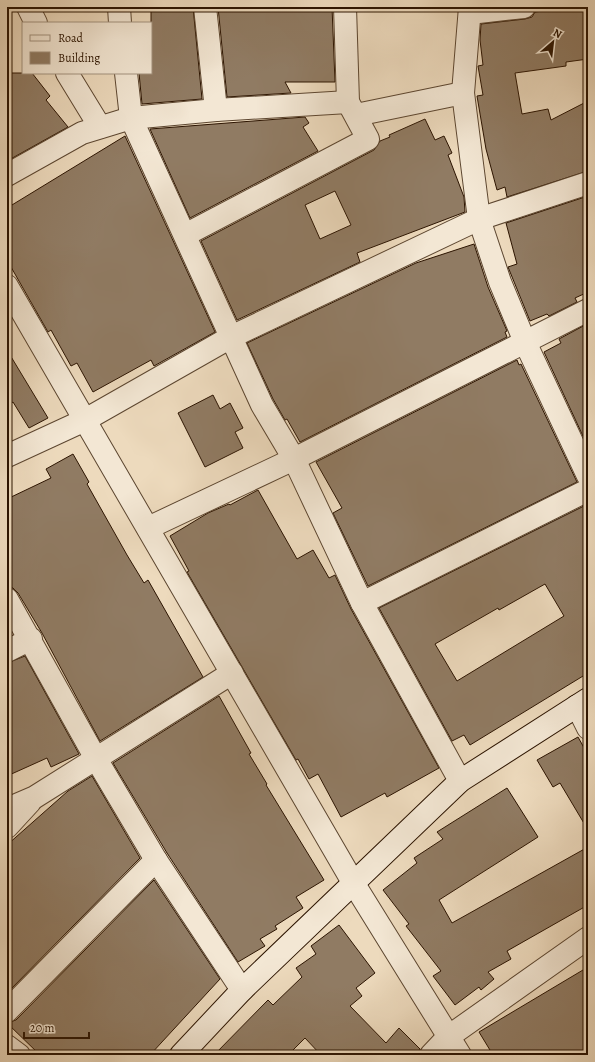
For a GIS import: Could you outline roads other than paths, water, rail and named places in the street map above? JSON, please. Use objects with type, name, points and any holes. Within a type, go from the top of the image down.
[{"type":"street","points":[[119,7],[120,22]]},
{"type":"street","points":[[205,7],[216,110]]},
{"type":"street","points":[[185,235],[368,140],[352,108],[345,7]]},
{"type":"street","points":[[524,7],[470,10],[463,93],[479,219],[500,282],[525,342],[588,476]]},
{"type":"street","points":[[68,74],[100,127]]},
{"type":"street","points":[[126,74],[131,118],[262,405],[294,459],[362,603],[460,781]]},
{"type":"street","points":[[7,175],[82,133],[131,118],[216,110],[352,108],[463,93]]},
{"type":"street","points":[[7,456],[85,420],[231,337],[479,219],[588,183]]},
{"type":"street","points":[[7,286],[354,884],[460,1055]]},
{"type":"street","points":[[148,528],[294,459],[588,310]]},
{"type":"street","points":[[362,603],[588,490]]},
{"type":"street","points":[[7,599],[95,758],[156,860],[242,990]]},
{"type":"street","points":[[7,651],[31,640]]},
{"type":"street","points":[[7,809],[35,797],[232,673]]},
{"type":"street","points":[[181,1055],[242,990],[460,781],[582,703],[588,728]]},
{"type":"street","points":[[7,827],[35,797]]},
{"type":"street","points":[[7,1011],[156,860]]},
{"type":"street","points":[[431,1055],[448,1037],[588,938]]},
{"type":"street","points":[[7,1046],[19,1055]]}]
